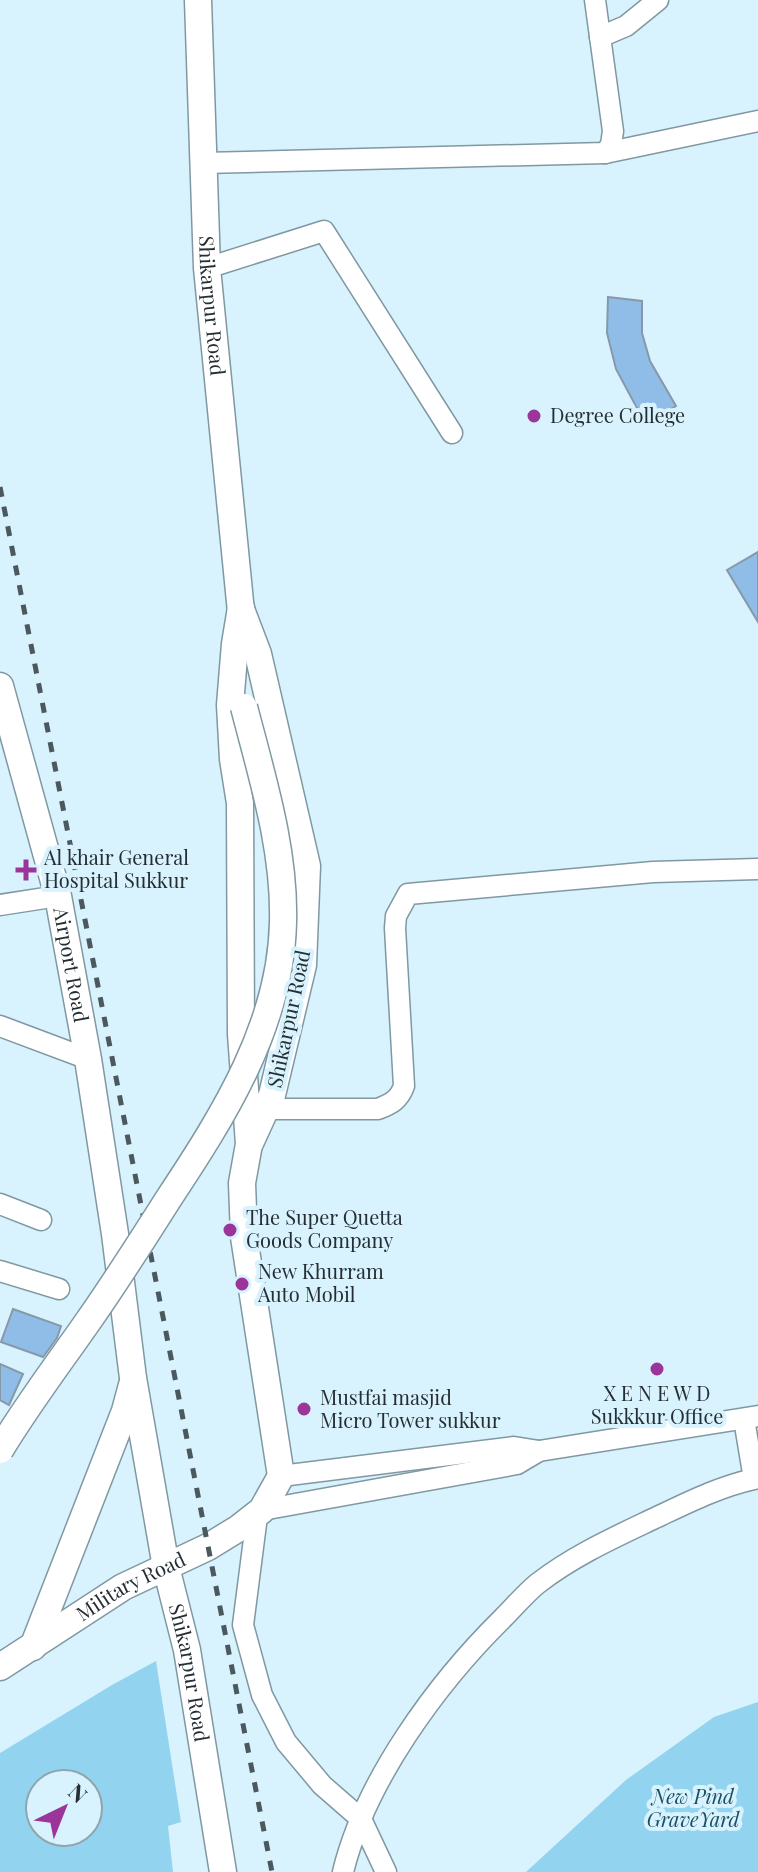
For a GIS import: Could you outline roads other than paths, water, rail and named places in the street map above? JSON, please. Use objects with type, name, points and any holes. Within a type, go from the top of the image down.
[{"type":"main road","name":"Shikarpur Road","points":[[198,0],[207,268],[241,608],[258,654],[307,866],[303,965],[288,1037],[267,1109],[249,1144]]},
{"type":"main road","name":"Shikarpur Road","points":[[241,608],[230,705],[233,759],[240,803],[241,1034],[249,1144],[242,1183],[244,1237],[281,1476]]},
{"type":"main road","points":[[0,1450],[211,1136],[246,1069],[266,1021],[277,982],[283,923],[281,878],[276,835],[244,707],[241,608]]},
{"type":"main road","name":"Airport Road","points":[[0,686],[6,736],[58,896],[88,1059],[133,1378]]},
{"type":"main road","name":"Shikarpur Road","points":[[133,1378],[166,1567],[187,1650],[223,1872]]},
{"type":"main road","points":[[33,1647],[125,1411],[133,1378]]},
{"type":"main road","points":[[59,1630],[140,1411]]},
{"type":"main road","points":[[259,1513],[281,1476]]},
{"type":"main road","name":"Military Road","points":[[0,1667],[123,1587],[208,1547],[259,1513]]},
{"type":"street","points":[[595,0],[613,131],[611,145],[605,153]]},
{"type":"street","points":[[600,37],[626,26],[658,0]]},
{"type":"street","points":[[204,163],[605,153],[758,121]]},
{"type":"street","points":[[207,268],[324,231],[452,433]]},
{"type":"street","points":[[267,1109],[378,1109],[401,1095],[404,1086],[395,928],[396,916],[403,898],[408,894],[653,872],[758,869]]},
{"type":"street","points":[[0,905],[58,896]]},
{"type":"street","points":[[0,1026],[88,1059]]},
{"type":"street","points":[[0,1204],[41,1220]]},
{"type":"street","points":[[0,1271],[59,1289]]},
{"type":"street","points":[[281,1476],[514,1447],[539,1451],[751,1418],[754,1479],[722,1486],[600,1542],[536,1585],[472,1649],[427,1703],[389,1764],[361,1819],[343,1872]]},
{"type":"street","points":[[386,1872],[361,1819],[322,1785],[286,1742],[262,1695],[243,1625],[259,1513],[517,1464],[539,1451]]},
{"type":"railway","points":[[0,487],[272,1872]]},
{"type":"place","name":"Degree College","points":[[534,416]]},
{"type":"place","name":"Al khair General Hospital Sukkur","points":[[26,870]]},
{"type":"place","name":"The Super Quetta Goods Company","points":[[230,1230]]},
{"type":"place","name":"New Khurram Auto Mobil","points":[[242,1284]]},
{"type":"place","name":"X E N E W D Sukkkur Office","points":[[657,1369]]},
{"type":"place","name":"Mustfai masjid Micro Tower sukkur","points":[[304,1409]]},
{"type":"park label","name":"New Pind GraveYard","points":[[693,1808]]}]
